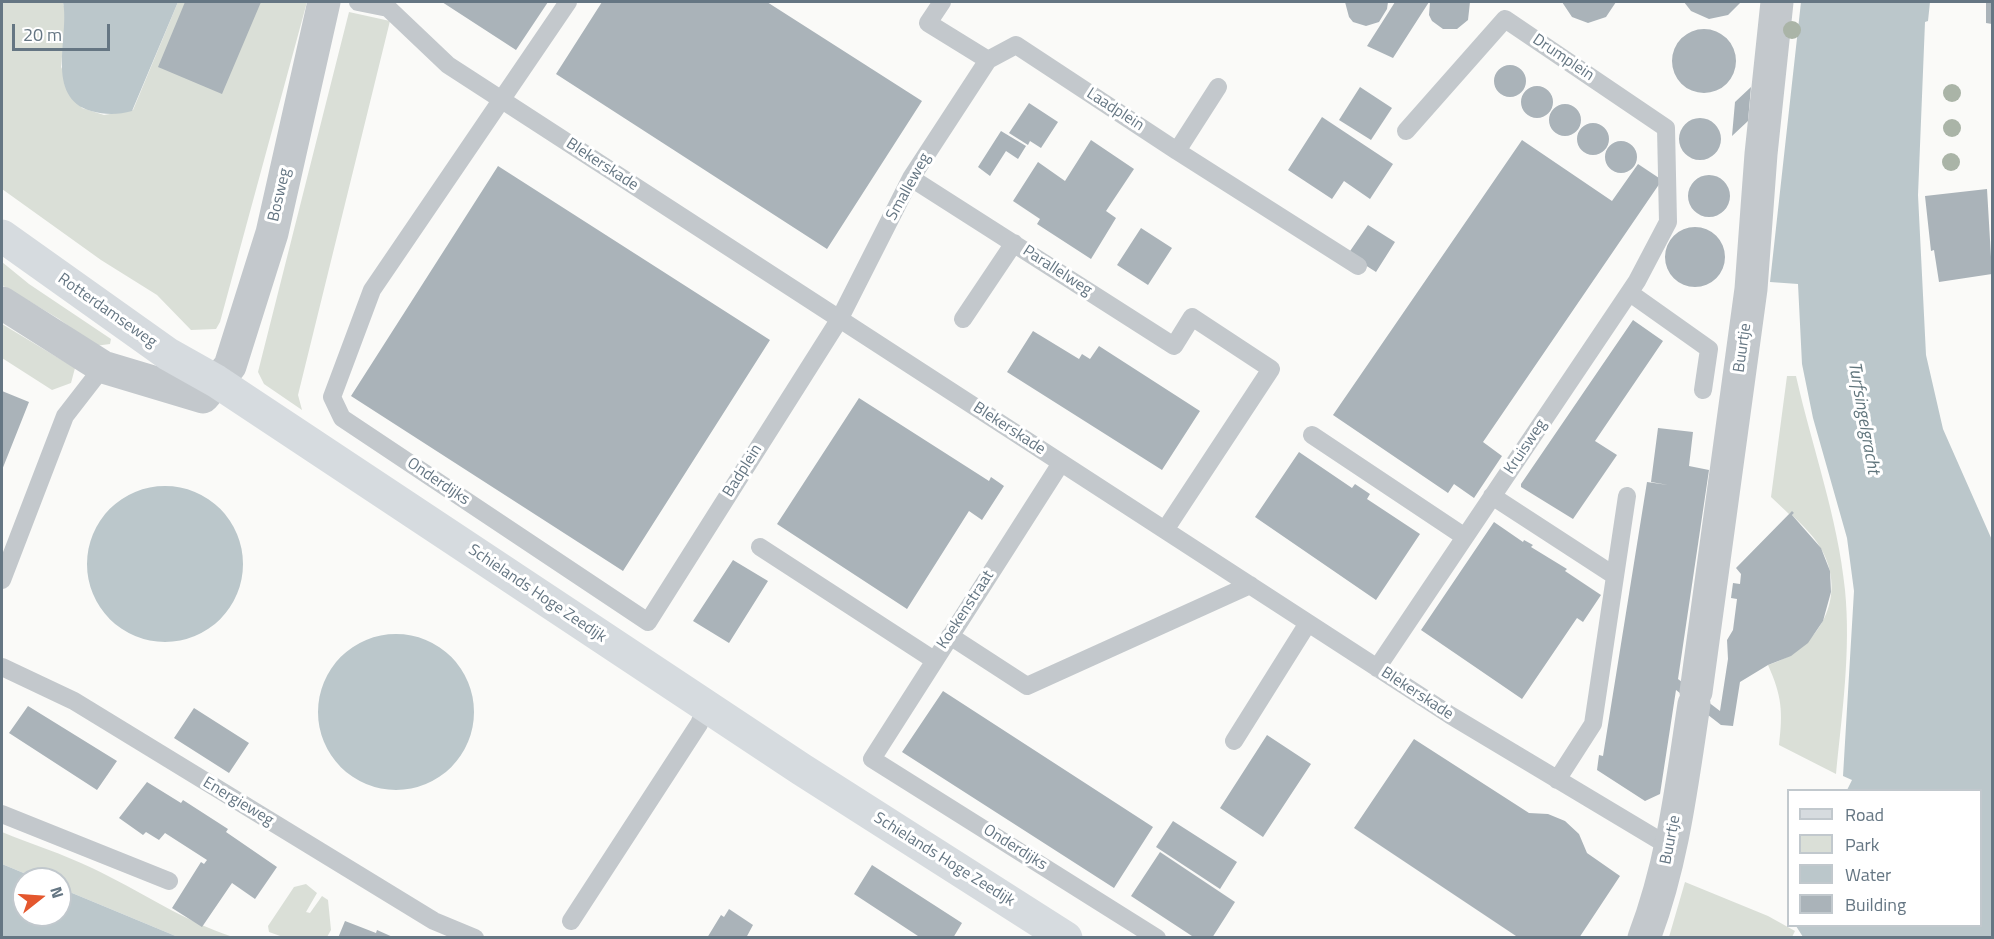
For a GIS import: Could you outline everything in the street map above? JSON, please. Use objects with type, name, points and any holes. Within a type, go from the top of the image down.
[{"type":"main road","name":"Rotterdamseweg","points":[[2,236],[168,354],[216,381]]},
{"type":"main road","name":"Schielands Hoge Zeedijk","points":[[216,381],[811,776],[1066,938]]},
{"type":"street","name":"Bosweg","points":[[216,381],[230,366],[272,233],[324,2]]},
{"type":"street","name":"Buurtje","points":[[1644,938],[1656,907],[1672,848],[1695,698],[1751,289],[1761,154],[1777,2]]},
{"type":"street","points":[[2,303],[103,367],[203,397],[216,381]]},
{"type":"lane","name":"Blekerskade","points":[[358,2],[388,8],[448,65],[1377,668],[1557,780],[1672,848]]},
{"type":"lane","name":"Onderdijks","points":[[568,2],[372,290],[332,397],[342,418],[648,622]]},
{"type":"lane","points":[[942,2],[928,23],[988,60]]},
{"type":"lane","name":"Drumplein","points":[[1406,131],[1505,19],[1666,128],[1668,222]]},
{"type":"lane","name":"Laadplein","points":[[988,60],[1016,45],[1177,151]]},
{"type":"lane","name":"Smalleweg","points":[[839,320],[911,178],[988,60]]},
{"type":"lane","points":[[1218,87],[1177,151],[1358,266]]},
{"type":"lane","name":"Parallelweg","points":[[911,178],[1174,346],[1192,317],[1271,369],[1165,530]]},
{"type":"lane","name":"Kruisweg","points":[[1377,668],[1630,293],[1668,222]]},
{"type":"lane","points":[[963,319],[1014,243]]},
{"type":"lane","points":[[1630,293],[1709,349],[1703,390]]},
{"type":"lane","name":"Badplein","points":[[648,622],[839,320]]},
{"type":"lane","points":[[2,580],[65,416],[103,367]]},
{"type":"lane","points":[[1312,435],[1465,537]]},
{"type":"lane","name":"Koekenstraat","points":[[872,759],[1061,462]]},
{"type":"lane","points":[[1492,496],[1615,576]]},
{"type":"lane","points":[[1557,780],[1593,724],[1627,496]]},
{"type":"lane","points":[[760,547],[934,660]]},
{"type":"lane","points":[[950,636],[1027,686],[1250,585]]},
{"type":"lane","points":[[1234,741],[1308,623]]},
{"type":"lane","name":"Energieweg","points":[[2,667],[74,701],[434,921],[475,938]]},
{"type":"lane","points":[[571,921],[699,724],[707,705]]},
{"type":"lane","name":"Onderdijks","points":[[872,759],[1157,938]]},
{"type":"lane","points":[[2,814],[169,881]]},
{"type":"green space","points":[[2,2],[63,2],[66,16],[61,67],[82,108],[104,115],[133,110],[178,2],[307,2],[220,322],[216,329],[191,330],[157,295],[101,260],[2,189]]},
{"type":"green space","points":[[349,12],[390,21],[298,395],[302,410],[264,384],[258,372]]},
{"type":"green space","points":[[2,262],[29,284],[111,339],[110,344],[95,346],[59,319],[2,285]]},
{"type":"green space","points":[[2,324],[75,368],[71,383],[52,390],[2,358]]},
{"type":"green space","points":[[1787,376],[1796,376],[1831,509],[1842,563],[1847,636],[1836,774],[1779,745],[1780,704],[1768,665],[1786,658],[1814,634],[1824,619],[1830,602],[1832,584],[1820,547],[1792,515],[1794,513],[1789,514],[1771,497]]},
{"type":"green space","points":[[2,832],[81,863],[196,923],[233,937],[178,937],[72,893],[72,867],[12,868],[2,864]]},
{"type":"green space","points":[[1685,882],[1768,916],[1795,931],[1792,937],[1669,937]]},
{"type":"green space","points":[[306,884],[317,893],[306,912],[310,913],[322,896],[328,900],[331,930],[327,937],[283,937],[269,932],[268,926],[294,887]]},
{"type":"water","points":[[63,2],[178,2],[132,111],[112,114],[91,111],[77,104],[68,93],[63,79],[62,64]]},
{"type":"water","name":"Turfsingelgracht","points":[[1801,2],[1930,2],[1928,21],[1925,22],[1918,195],[1926,355],[1943,429],[1992,540],[1992,937],[1803,937],[1797,927],[1982,927],[1982,789],[1848,789],[1852,780],[1843,776],[1854,591],[1847,538],[1813,418],[1802,364],[1798,284],[1770,282]]},
{"type":"water","points":[[165,486],[195,492],[220,509],[237,534],[243,564],[237,594],[220,619],[195,636],[165,642],[135,636],[110,619],[93,594],[87,564],[93,534],[110,509],[135,492]]},
{"type":"water","points":[[396,634],[411,635],[426,640],[451,657],[468,682],[473,697],[473,727],[468,742],[451,767],[426,784],[411,789],[396,790],[381,789],[366,784],[341,767],[324,742],[319,727],[318,712],[319,697],[324,682],[341,657],[366,640],[381,635]]},
{"type":"water","points":[[2,864],[12,868],[12,927],[72,927],[72,893],[178,937],[2,937]]},
{"type":"building","points":[[185,2],[261,2],[222,94],[158,67]]},
{"type":"building","points":[[442,2],[548,2],[516,50]]},
{"type":"building","points":[[602,2],[767,2],[922,101],[827,249],[556,74]]},
{"type":"building","points":[[1345,2],[1388,2],[1387,9],[1379,22],[1366,26],[1353,22],[1349,17]]},
{"type":"building","points":[[1395,2],[1429,2],[1393,58],[1367,46]]},
{"type":"building","points":[[1430,2],[1470,2],[1468,20],[1457,29],[1443,29],[1432,21],[1429,15]]},
{"type":"building","points":[[1562,2],[1616,2],[1606,17],[1588,23],[1572,17]]},
{"type":"building","points":[[1684,2],[1741,2],[1728,15],[1709,19],[1691,11]]},
{"type":"building","points":[[1986,2],[1992,2],[1992,24],[1986,23]]},
{"type":"building","points":[[1704,29],[1722,34],[1727,38],[1731,43],[1736,61],[1731,79],[1727,84],[1722,88],[1704,93],[1686,88],[1681,84],[1677,79],[1672,61],[1677,43],[1681,38],[1686,34]]},
{"type":"building","points":[[1510,65],[1521,70],[1526,81],[1521,92],[1510,97],[1499,92],[1494,81],[1499,70]]},
{"type":"building","points":[[1537,86],[1548,91],[1553,102],[1548,113],[1537,118],[1526,113],[1521,102],[1526,91]]},
{"type":"building","points":[[1360,87],[1392,108],[1371,140],[1339,120]]},
{"type":"building","points":[[1751,87],[1748,121],[1732,136],[1735,102]]},
{"type":"building","points":[[1029,103],[1058,122],[1041,148],[1030,141],[1028,145],[1009,133]]},
{"type":"building","points":[[1565,104],[1576,109],[1581,120],[1576,131],[1565,136],[1554,131],[1549,120],[1554,109]]},
{"type":"building","points":[[1322,117],[1393,164],[1370,199],[1344,181],[1332,199],[1288,170]]},
{"type":"building","points":[[1700,118],[1715,124],[1721,139],[1715,154],[1700,160],[1685,154],[1679,139],[1685,124]]},
{"type":"building","points":[[1593,123],[1604,128],[1609,139],[1604,150],[1593,155],[1582,150],[1577,139],[1582,128]]},
{"type":"building","points":[[1001,131],[1026,146],[1018,159],[1006,151],[990,176],[978,167]]},
{"type":"building","points":[[1091,140],[1134,169],[1106,211],[1116,218],[1091,259],[1037,224],[1040,219],[1013,201],[1038,162],[1065,181]]},
{"type":"building","points":[[1522,140],[1612,201],[1638,164],[1662,180],[1483,442],[1502,456],[1474,498],[1454,484],[1448,493],[1333,415]]},
{"type":"building","points":[[1621,141],[1632,146],[1637,157],[1632,168],[1621,173],[1610,168],[1605,157],[1610,146]]},
{"type":"building","points":[[498,166],[770,340],[623,571],[351,396]]},
{"type":"building","points":[[1709,175],[1717,176],[1724,181],[1729,188],[1729,204],[1724,211],[1717,216],[1709,217],[1701,216],[1694,211],[1689,204],[1688,196],[1689,188],[1694,181],[1701,176]]},
{"type":"building","points":[[1987,189],[1992,274],[1939,282],[1934,250],[1931,251],[1925,196]]},
{"type":"building","points":[[1368,225],[1395,242],[1376,272],[1348,254]]},
{"type":"building","points":[[1695,227],[1712,232],[1720,240],[1725,257],[1720,274],[1712,282],[1695,287],[1678,282],[1670,274],[1665,257],[1670,240],[1678,232]]},
{"type":"building","points":[[1141,228],[1172,248],[1148,285],[1117,265]]},
{"type":"building","points":[[1633,320],[1663,341],[1595,441],[1617,455],[1573,519],[1521,487],[1521,484]]},
{"type":"building","points":[[1033,331],[1079,359],[1082,354],[1090,359],[1099,346],[1200,411],[1162,470],[1007,372]]},
{"type":"building","points":[[2,391],[29,402],[2,470]]},
{"type":"building","points":[[859,398],[989,481],[991,477],[1004,486],[982,520],[969,511],[907,609],[777,524]]},
{"type":"building","points":[[1658,428],[1693,432],[1689,466],[1709,470],[1678,679],[1720,711],[1728,659],[1727,640],[1733,630],[1737,599],[1731,598],[1733,583],[1740,584],[1741,574],[1736,568],[1792,511],[1794,513],[1792,515],[1821,548],[1830,571],[1831,592],[1823,621],[1808,643],[1791,656],[1768,665],[1740,682],[1733,726],[1721,725],[1676,690],[1660,794],[1645,801],[1597,770],[1599,755],[1603,756],[1647,482],[1668,485],[1651,482]]},
{"type":"building","points":[[1299,452],[1352,488],[1355,484],[1370,494],[1367,499],[1420,534],[1376,600],[1255,517]]},
{"type":"building","points":[[1494,522],[1523,542],[1524,540],[1533,545],[1531,547],[1567,569],[1565,571],[1601,595],[1583,622],[1577,618],[1522,699],[1421,630]]},
{"type":"building","points":[[733,560],[768,581],[729,643],[693,621]]},
{"type":"building","points":[[943,691],[1153,827],[1114,888],[902,752]]},
{"type":"building","points":[[28,706],[117,761],[97,790],[9,733]]},
{"type":"building","points":[[194,708],[249,743],[229,773],[174,738]]},
{"type":"building","points":[[1267,735],[1311,764],[1263,837],[1220,808]]},
{"type":"building","points":[[1414,739],[1529,813],[1548,814],[1565,821],[1579,834],[1587,853],[1620,876],[1579,938],[1519,938],[1354,828]]},
{"type":"building","points":[[147,782],[181,803],[183,800],[228,829],[226,832],[277,867],[255,899],[232,883],[202,927],[172,908],[201,862],[204,864],[207,860],[165,833],[159,840],[146,832],[143,835],[119,818]]},
{"type":"building","points":[[1173,821],[1237,862],[1220,889],[1156,847]]},
{"type":"building","points":[[1160,852],[1235,902],[1212,938],[1195,938],[1131,896]]},
{"type":"building","points":[[872,865],[962,923],[953,938],[921,938],[854,894]]},
{"type":"building","points":[[729,909],[753,925],[746,938],[707,938],[721,915],[724,917]]},
{"type":"building","points":[[345,921],[376,933],[377,930],[395,938],[338,938]]}]
